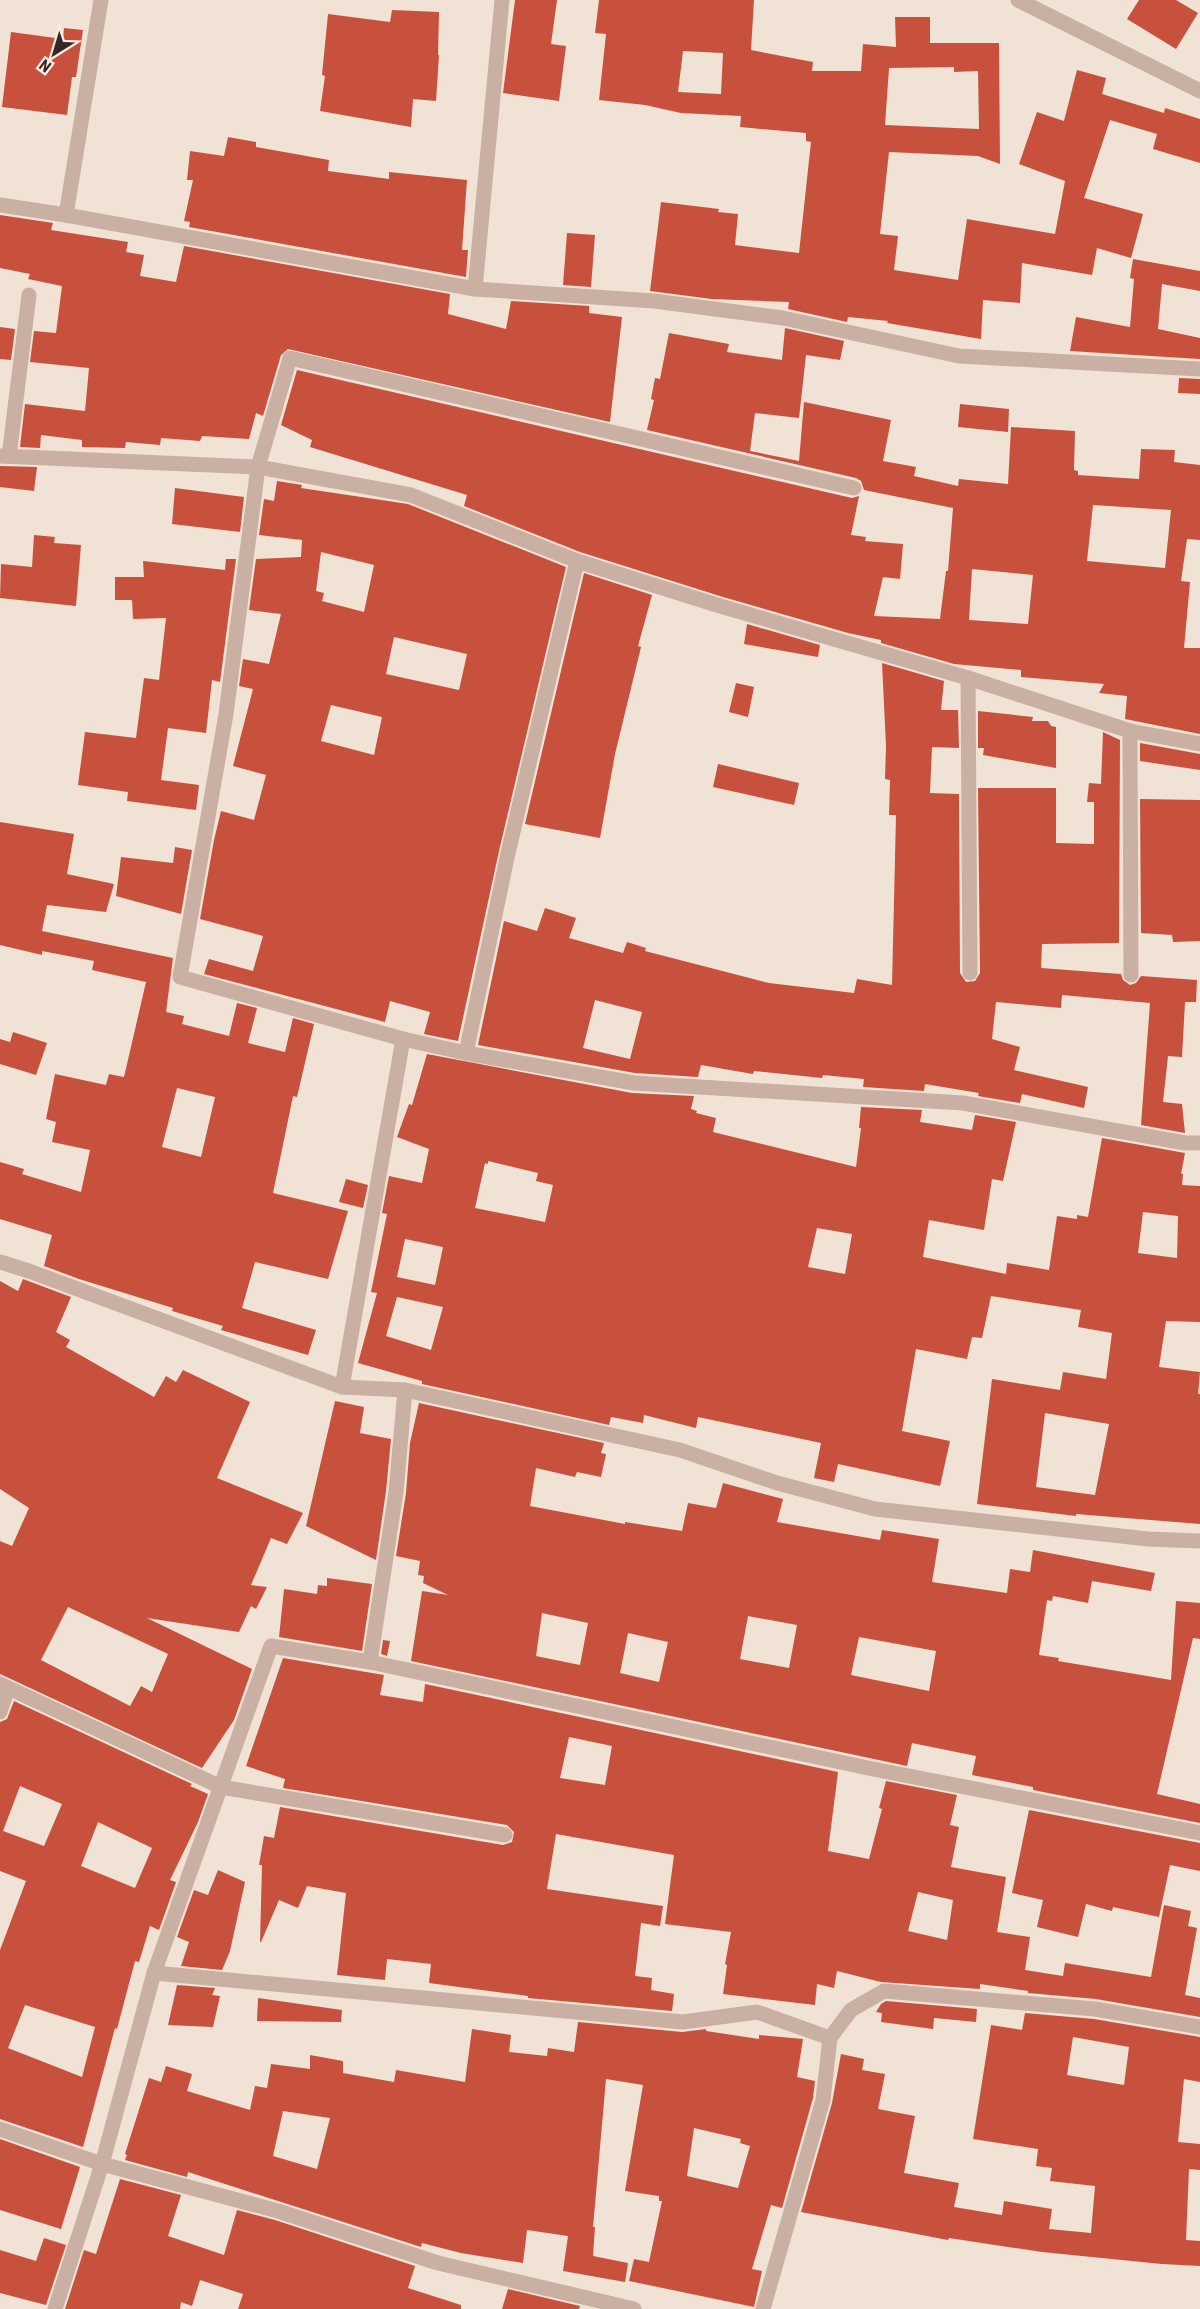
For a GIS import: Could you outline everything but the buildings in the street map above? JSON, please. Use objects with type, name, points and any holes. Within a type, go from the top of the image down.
[{"type":"street","points":[[66,214],[101,0]]},
{"type":"street","points":[[475,288],[502,0]]},
{"type":"street","points":[[1018,0],[1200,91]]},
{"type":"street","points":[[0,205],[66,214],[475,288],[654,301],[760,315],[958,356],[1200,369]]},
{"type":"street","points":[[29,294],[5,456],[258,467],[411,495],[577,561],[720,606],[968,678],[1130,731],[1200,744]]},
{"type":"street","points":[[854,488],[290,358],[258,467],[226,714],[180,977],[466,1053],[634,1083],[963,1103],[1185,1143],[1200,1143]]},
{"type":"street","points":[[466,1053],[508,853],[577,561]]},
{"type":"street","points":[[968,678],[970,974]]},
{"type":"street","points":[[1130,731],[1131,975]]},
{"type":"street","points":[[342,1388],[403,1038]]},
{"type":"street","points":[[0,1262],[342,1388],[405,1390],[680,1450],[777,1483],[875,1509],[1148,1539],[1200,1541]]},
{"type":"street","points":[[370,1662],[396,1492],[405,1390]]},
{"type":"street","points":[[54,2309],[102,2164],[154,1973],[271,1646],[370,1662],[873,1769],[1200,1833]]},
{"type":"street","points":[[0,1712],[4,1686],[221,1787],[504,1835]]},
{"type":"street","points":[[154,1973],[683,2022],[757,2012],[830,2038]]},
{"type":"street","points":[[763,2309],[823,2100],[830,2038],[851,2010],[884,1991],[1095,2009],[1200,2027]]},
{"type":"street","points":[[0,2129],[102,2164],[278,2211],[438,2263],[634,2309]]}]
